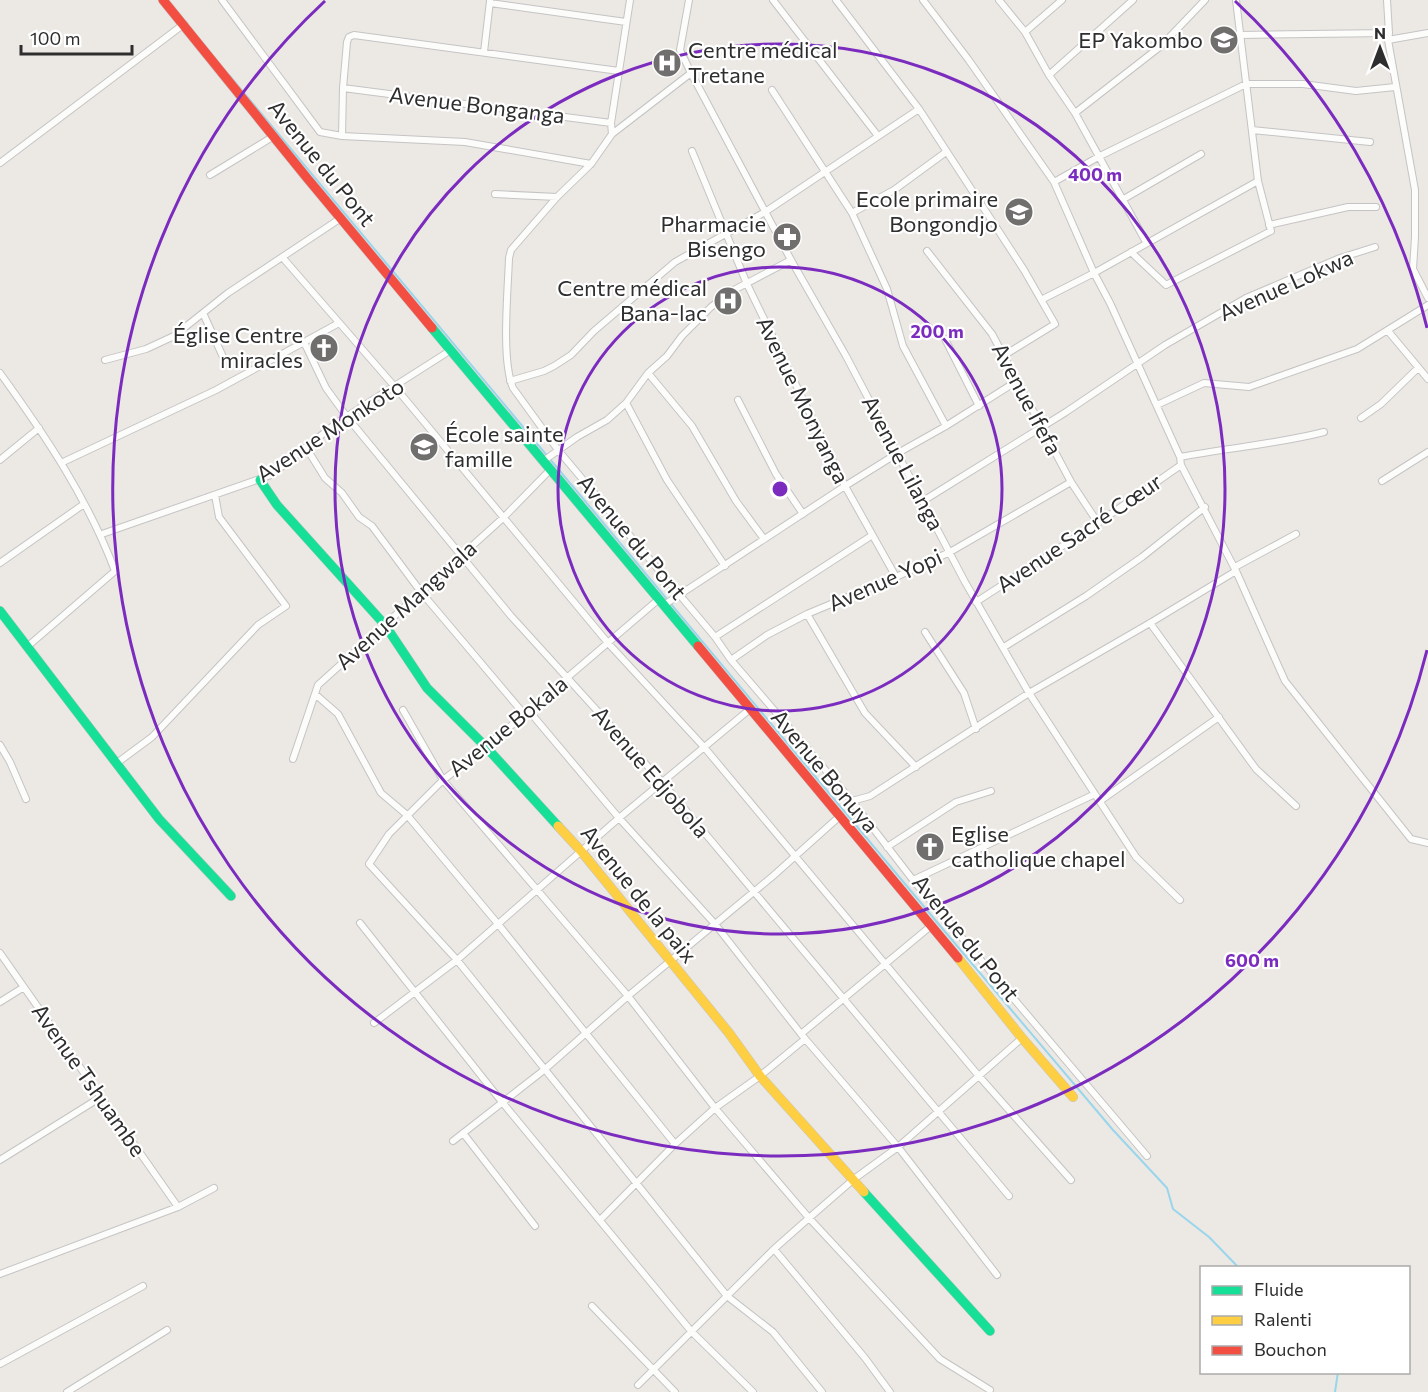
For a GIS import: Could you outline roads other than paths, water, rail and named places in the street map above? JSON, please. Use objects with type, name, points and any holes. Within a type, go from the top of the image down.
[{"type":"street","name":"Avenue du Pont","points":[[163,0],[340,218],[547,458],[550,470],[668,601],[750,709],[1073,1097]]},
{"type":"street","points":[[222,0],[320,132],[342,136],[465,142],[591,164]]},
{"type":"street","points":[[612,134],[611,123],[630,0]]},
{"type":"street","name":"Avenue Lilanga","points":[[688,0],[681,50],[691,73],[791,260],[846,356],[976,602],[1029,693],[1136,857],[1180,900]]},
{"type":"street","points":[[773,0],[878,136]]},
{"type":"street","points":[[836,0],[919,109],[1024,270],[1055,324],[1004,356]]},
{"type":"street","points":[[923,0],[1054,182],[1094,273],[1157,405],[1180,457],[1180,465],[1235,569],[1285,681],[1411,839],[1428,843]]},
{"type":"street","points":[[999,0],[1025,32],[1049,75],[1075,113],[1146,242]]},
{"type":"street","points":[[1025,32],[1062,0]]},
{"type":"street","points":[[1049,75],[1133,0]]},
{"type":"street","points":[[1075,113],[1161,46],[1205,0]]},
{"type":"street","points":[[1131,252],[1166,285],[1271,231],[1258,181],[1236,0]]},
{"type":"street","points":[[1387,0],[1395,87],[1415,190],[1416,237],[1413,269],[1428,298]]},
{"type":"street","points":[[484,52],[490,1],[626,22]]},
{"type":"street","points":[[0,164],[184,24]]},
{"type":"street","points":[[1240,35],[1389,37],[1428,33]]},
{"type":"street","points":[[342,136],[347,42],[350,36],[354,35],[619,71]]},
{"type":"street","points":[[691,73],[612,134],[591,164],[557,196],[511,250],[507,351],[510,381],[544,371],[571,355],[594,331],[675,262],[765,212],[919,109]]},
{"type":"street","points":[[1054,182],[1100,156],[1246,84],[1303,84],[1356,91],[1395,87]]},
{"type":"street","name":"Avenue Bonganga","points":[[343,88],[611,123]]},
{"type":"street","points":[[772,90],[852,213],[887,289],[903,346],[946,426]]},
{"type":"street","points":[[1252,130],[1370,142]]},
{"type":"street","points":[[210,175],[274,136]]},
{"type":"street","name":"Avenue Monyanga","points":[[693,152],[747,284],[845,486],[896,578]]},
{"type":"street","points":[[852,213],[894,190],[946,152]]},
{"type":"street","points":[[1122,200],[1201,154]]},
{"type":"street","points":[[1041,300],[1094,273],[1258,181]]},
{"type":"street","points":[[495,194],[557,196]]},
{"type":"street","points":[[1269,225],[1348,207],[1376,207]]},
{"type":"street","points":[[105,360],[146,350],[174,336],[228,293],[340,218]]},
{"type":"street","name":"Avenue Lokwa","points":[[923,501],[1042,427],[1137,363],[1246,298],[1340,258],[1375,247]]},
{"type":"street","name":"Avenue Ifefa","points":[[927,251],[992,334],[1071,482],[1098,523]]},
{"type":"street","points":[[283,258],[395,387],[608,643],[704,747],[978,1076],[1071,1180]]},
{"type":"street","points":[[547,458],[607,420],[626,403],[648,373],[667,356],[711,307],[730,292],[791,260]]},
{"type":"street","points":[[1157,405],[1204,383],[1250,387],[1357,350],[1428,305]]},
{"type":"street","points":[[203,313],[223,357]]},
{"type":"street","points":[[61,463],[216,390],[339,322]]},
{"type":"street","points":[[1388,331],[1428,379]]},
{"type":"street","points":[[945,339],[979,406]]},
{"type":"street","name":"Avenue Edjobola","points":[[304,342],[326,388],[346,417],[511,616],[662,782],[755,891],[1009,1196]]},
{"type":"street","name":"Avenue Monkoto","points":[[102,534],[271,475],[346,417],[452,350]]},
{"type":"street","points":[[1360,418],[1381,404],[1418,368]]},
{"type":"street","points":[[0,373],[61,463],[102,534],[115,572],[29,648]]},
{"type":"street","points":[[648,373],[692,426],[736,501],[764,539]]},
{"type":"street","name":"Avenue Bonuya","points":[[510,381],[668,601],[715,637],[731,660],[852,801],[913,880],[1147,1156]]},
{"type":"street","name":"Avenue Bokala","points":[[457,960],[369,864],[389,834],[407,815],[443,780],[486,747],[608,643],[668,601],[845,486],[1017,381]]},
{"type":"street","points":[[738,400],[776,474],[803,514]]},
{"type":"street","points":[[626,403],[667,480],[725,566]]},
{"type":"street","points":[[0,460],[39,428]]},
{"type":"street","points":[[1180,457],[1233,447],[1294,440],[1324,432]]},
{"type":"street","points":[[307,448],[325,478],[342,493],[359,517],[372,526],[421,592],[715,924],[803,1036],[898,1147],[997,1275]]},
{"type":"street","points":[[1382,481],[1428,452]]},
{"type":"street","name":"Avenue Sacré Cœur","points":[[976,602],[1098,523],[1180,465]]},
{"type":"street","name":"Avenue Mangwala","points":[[293,759],[318,685],[503,518],[550,470]]},
{"type":"street","name":"Avenue de la paix","points":[[260,480],[277,505],[385,625],[428,688],[486,747],[581,851],[729,1033],[760,1076],[990,1331]]},
{"type":"street","name":"Avenue Yopi","points":[[731,660],[767,635],[807,614],[896,578],[950,552],[1071,482]]},
{"type":"street","points":[[117,763],[152,737],[258,625],[286,606],[219,517],[215,495]]},
{"type":"street","points":[[0,562],[84,504]]},
{"type":"street","points":[[1004,647],[1086,596],[1142,557],[1204,507]]},
{"type":"street","points":[[852,801],[870,796],[1029,693],[1296,534]]},
{"type":"street","points":[[715,637],[871,536]]},
{"type":"street","points":[[0,611],[159,819],[231,896]]},
{"type":"street","points":[[807,614],[865,713],[916,767]]},
{"type":"street","points":[[1150,623],[1256,769],[1296,806]]},
{"type":"street","points":[[925,632],[964,693],[976,729]]},
{"type":"street","points":[[315,694],[338,714],[381,793],[407,815],[675,1144]]},
{"type":"street","points":[[374,1023],[457,960],[581,851],[750,709]]},
{"type":"street","points":[[403,710],[443,780],[628,996],[716,1108],[809,1218],[940,1359],[990,1390]]},
{"type":"street","points":[[1100,801],[1218,717]]},
{"type":"street","points":[[0,745],[26,799]]},
{"type":"street","points":[[888,847],[956,802],[991,791]]},
{"type":"street","points":[[913,880],[1095,794]]},
{"type":"street","points":[[453,1141],[544,1070],[840,816]]},
{"type":"street","points":[[360,923],[502,1102],[691,1331],[753,1392]]},
{"type":"street","points":[[600,1220],[675,1144],[716,1108],[760,1076],[842,998],[932,925]]},
{"type":"street","name":"Avenue Tshuambe","points":[[0,952],[178,1207]]},
{"type":"street","points":[[457,960],[544,1070],[638,1182],[727,1296],[772,1332],[822,1392]]},
{"type":"street","points":[[0,1002],[24,987]]},
{"type":"street","points":[[638,1385],[774,1249],[854,1179],[898,1147],[1022,1038]]},
{"type":"street","points":[[0,1160],[101,1097]]},
{"type":"street","points":[[463,1133],[535,1226]]},
{"type":"street","points":[[0,1274],[178,1207],[214,1188]]},
{"type":"street","points":[[774,1249],[865,1358],[890,1392]]},
{"type":"street","points":[[0,1364],[143,1286]]},
{"type":"street","points":[[592,1306],[675,1392]]},
{"type":"street","points":[[67,1392],[167,1330]]},
{"type":"waterway","points":[[229,75],[941,927],[1113,1130],[1167,1188],[1173,1209],[1209,1237],[1237,1266]]},
{"type":"waterway","points":[[1335,1392],[1338,1374]]},
{"type":"place","name":"EP Yakombo","points":[[1224,40]]},
{"type":"place","name":"Centre médical Tretane","points":[[667,63]]},
{"type":"place","name":"Ecole primaire Bongondjo","points":[[1019,212]]},
{"type":"place","name":"Pharmacie Bisengo","points":[[787,237]]},
{"type":"place","name":"Centre médical Bana-lac","points":[[728,301]]},
{"type":"place","name":"Église Centre miracles","points":[[324,348]]},
{"type":"place","name":"École sainte famille","points":[[424,447]]},
{"type":"place","name":"Eglise catholique chapel","points":[[930,847]]}]
